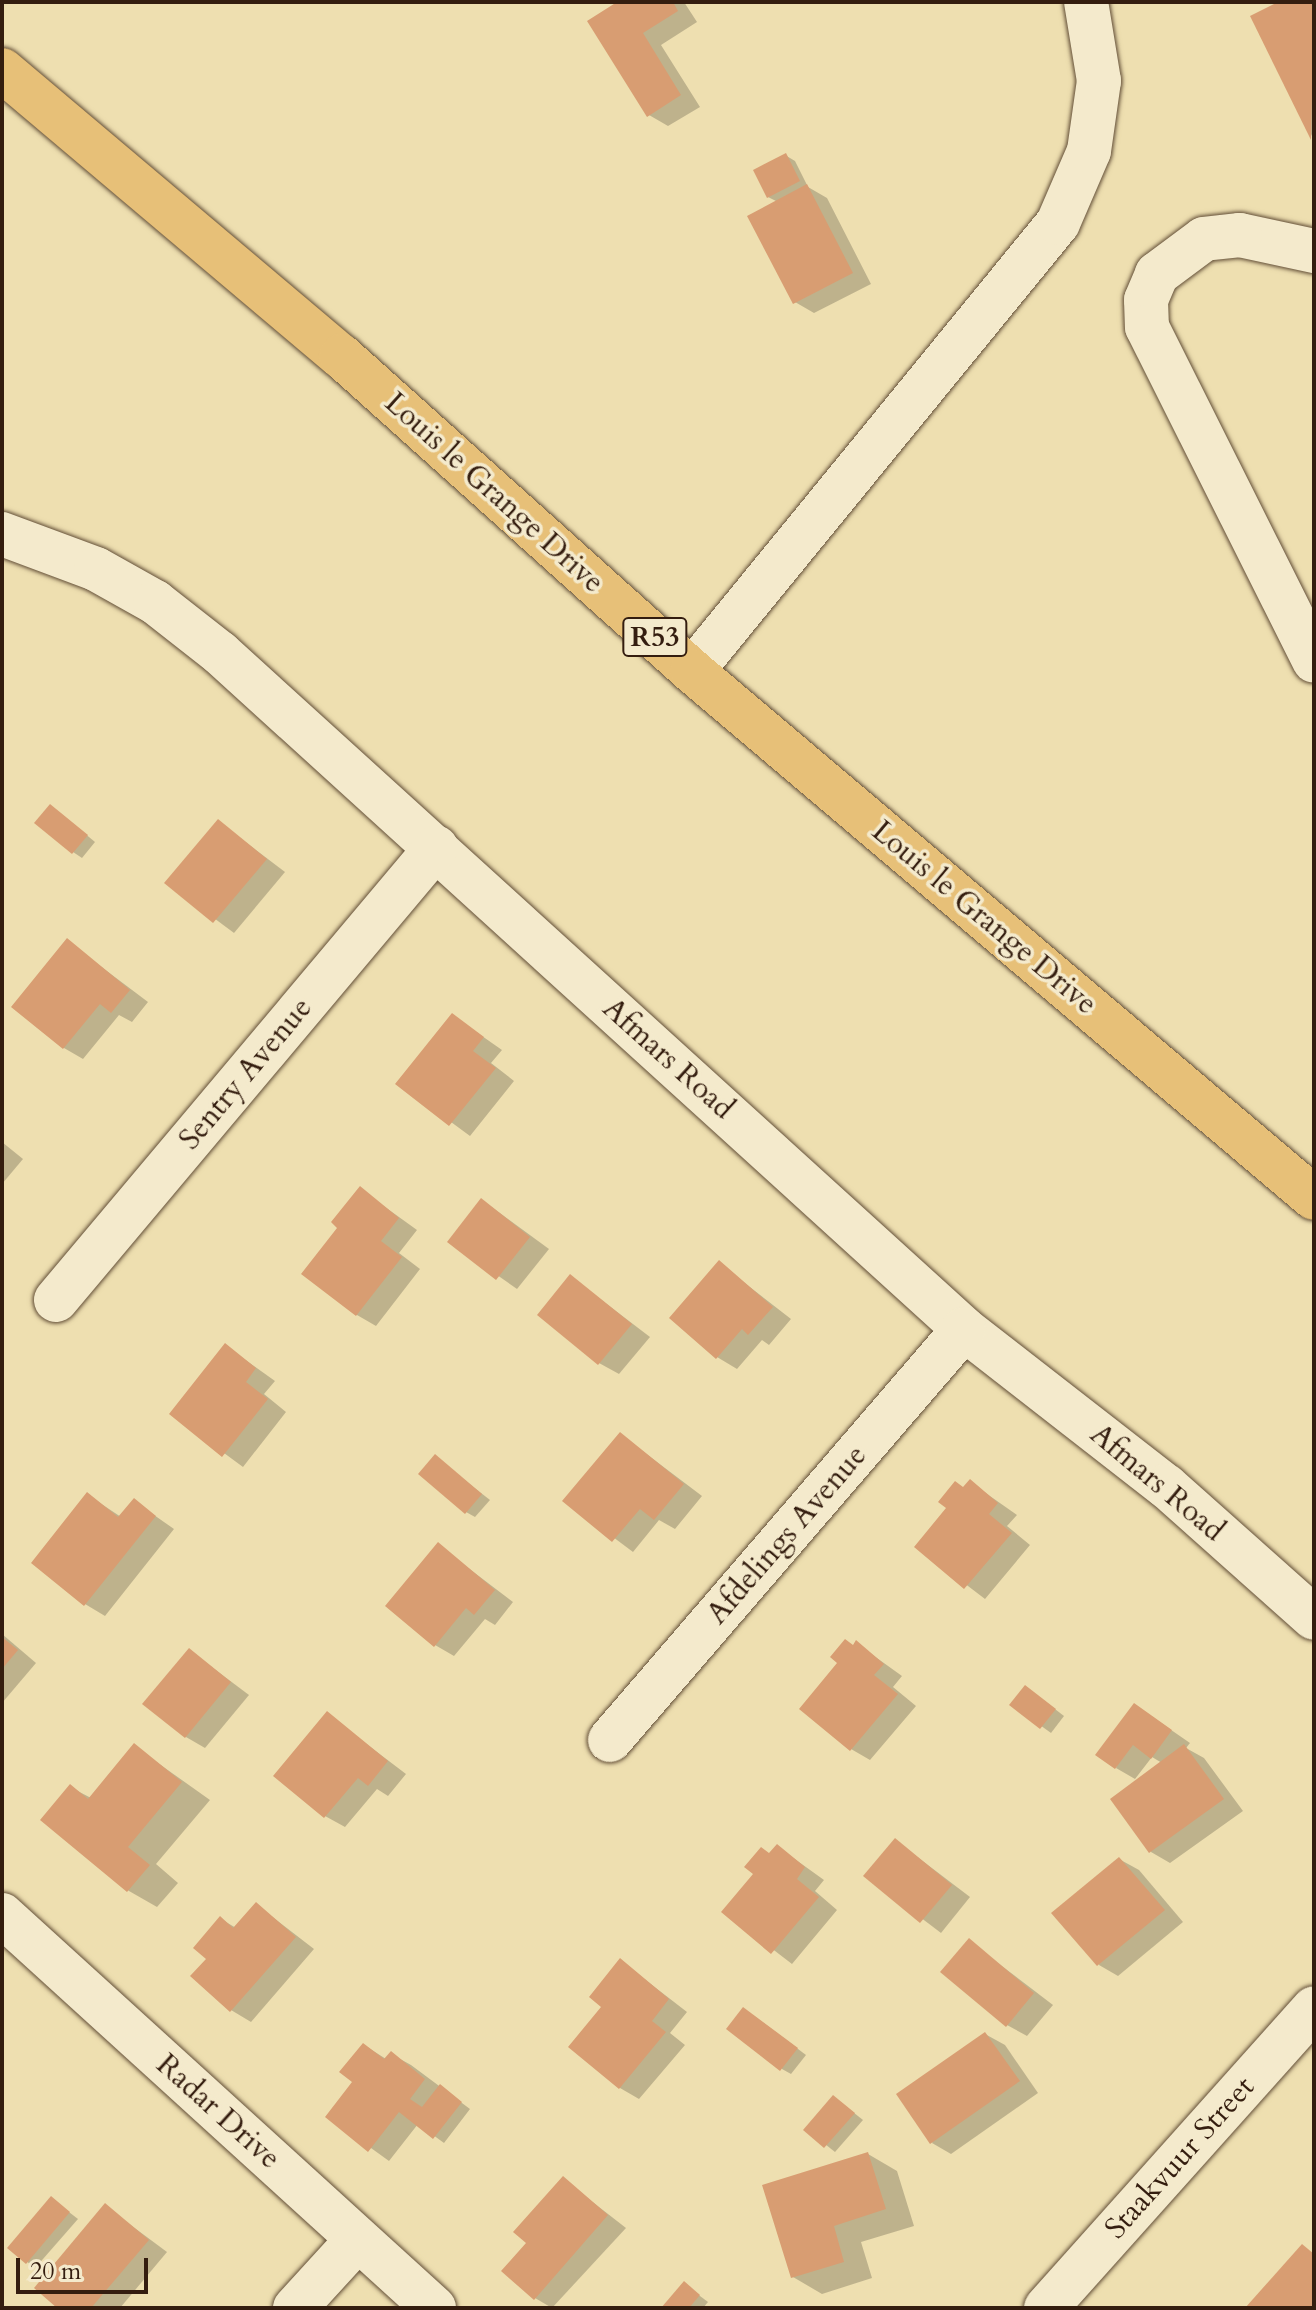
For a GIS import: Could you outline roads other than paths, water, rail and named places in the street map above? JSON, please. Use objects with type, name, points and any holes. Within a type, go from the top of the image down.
[{"type":"main road","name":"Louis le Grange Drive","points":[[2,70],[341,356],[692,671],[1314,1198]]},
{"type":"street","points":[[692,671],[1058,223],[1089,151],[1099,81],[1086,2]]},
{"type":"street","points":[[1314,251],[1240,235],[1204,239],[1177,254],[1157,274],[1146,300],[1153,340],[1314,661]]},
{"type":"street","name":"Afmars Road","points":[[2,534],[47,547],[155,602],[278,703],[964,1329],[1166,1486],[1314,1618]]},
{"type":"street","name":"Sentry Avenue","points":[[56,1300],[436,848]]},
{"type":"street","name":"Afdelings Avenue","points":[[610,1740],[964,1329]]},
{"type":"street","name":"Radar Drive","points":[[2,1915],[434,2308]]},
{"type":"street","name":"Staakvuur Street","points":[[1046,2308],[1314,2008]]},
{"type":"street","points":[[295,2308],[358,2239]]}]
